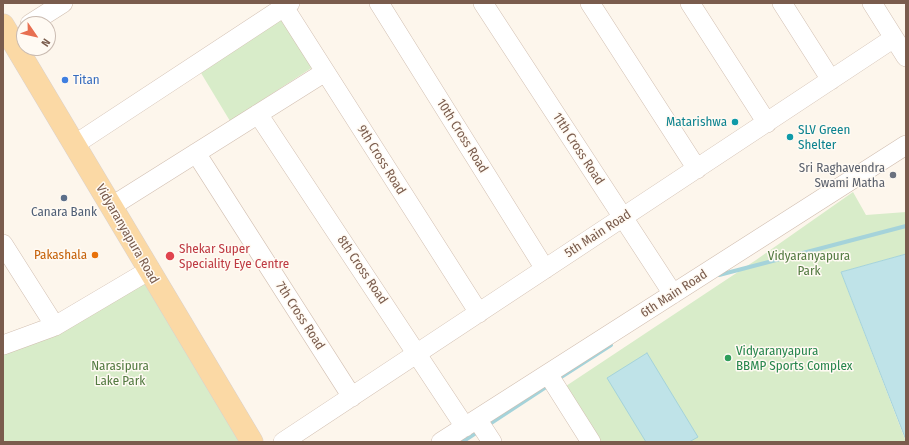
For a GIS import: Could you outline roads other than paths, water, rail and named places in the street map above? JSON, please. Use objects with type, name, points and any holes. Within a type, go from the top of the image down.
[{"type":"main road","name":"Vidyaranyapura Road","points":[[12,30],[74,145],[112,206],[148,271],[252,442]]},
{"type":"street","points":[[43,16],[64,3]]},
{"type":"street","name":"10th Cross Road","points":[[379,3],[545,269]]},
{"type":"street","name":"11th Cross Road","points":[[483,3],[673,294]]},
{"type":"street","points":[[590,3],[697,169]]},
{"type":"street","points":[[690,3],[767,123]]},
{"type":"street","points":[[782,3],[831,80]]},
{"type":"street","points":[[872,3],[906,57]]},
{"type":"street","points":[[74,145],[287,5]]},
{"type":"street","name":"9th Cross Road","points":[[287,5],[325,72],[479,313]]},
{"type":"street","name":"5th Main Road","points":[[283,442],[894,38]]},
{"type":"street","points":[[112,206],[325,72]]},
{"type":"street","name":"8th Cross Road","points":[[258,114],[417,354],[482,432]]},
{"type":"street","name":"6th Main Road","points":[[441,442],[482,432],[554,384],[673,294],[906,146]]},
{"type":"street","name":"7th Cross Road","points":[[196,153],[352,397]]},
{"type":"street","points":[[5,253],[55,326]]},
{"type":"street","points":[[3,345],[55,326],[148,271]]},
{"type":"street","points":[[554,384],[591,442]]},
{"type":"water","points":[[906,254],[906,440],[841,272]]},
{"type":"water","points":[[647,353],[698,437],[689,442],[646,442],[607,378]]},
{"type":"waterway","points":[[719,275],[906,226]]},
{"type":"waterway","points":[[558,379],[611,345]]},
{"type":"waterway","points":[[488,425],[549,385]]},
{"type":"waterway","points":[[462,442],[479,431]]},
{"type":"place","name":"Titan","points":[[65,80]]},
{"type":"place","name":"Matarishwa","points":[[735,122]]},
{"type":"place","name":"SLV Green Shelter","points":[[790,137]]},
{"type":"place","name":"Sri Raghavendra Swami Matha","points":[[893,175]]},
{"type":"place","name":"Canara Bank","points":[[64,198]]},
{"type":"place","name":"Pakashala","points":[[95,255]]},
{"type":"place","name":"Shekar Super Speciality Eye Centre","points":[[170,256]]},
{"type":"place","name":"Vidyaranyapura BBMP Sports Complex","points":[[728,358]]},
{"type":"park label","name":"Vidyaranyapura Park","points":[[809,264]]},
{"type":"park label","name":"Narasipura Lake Park","points":[[120,374]]}]
